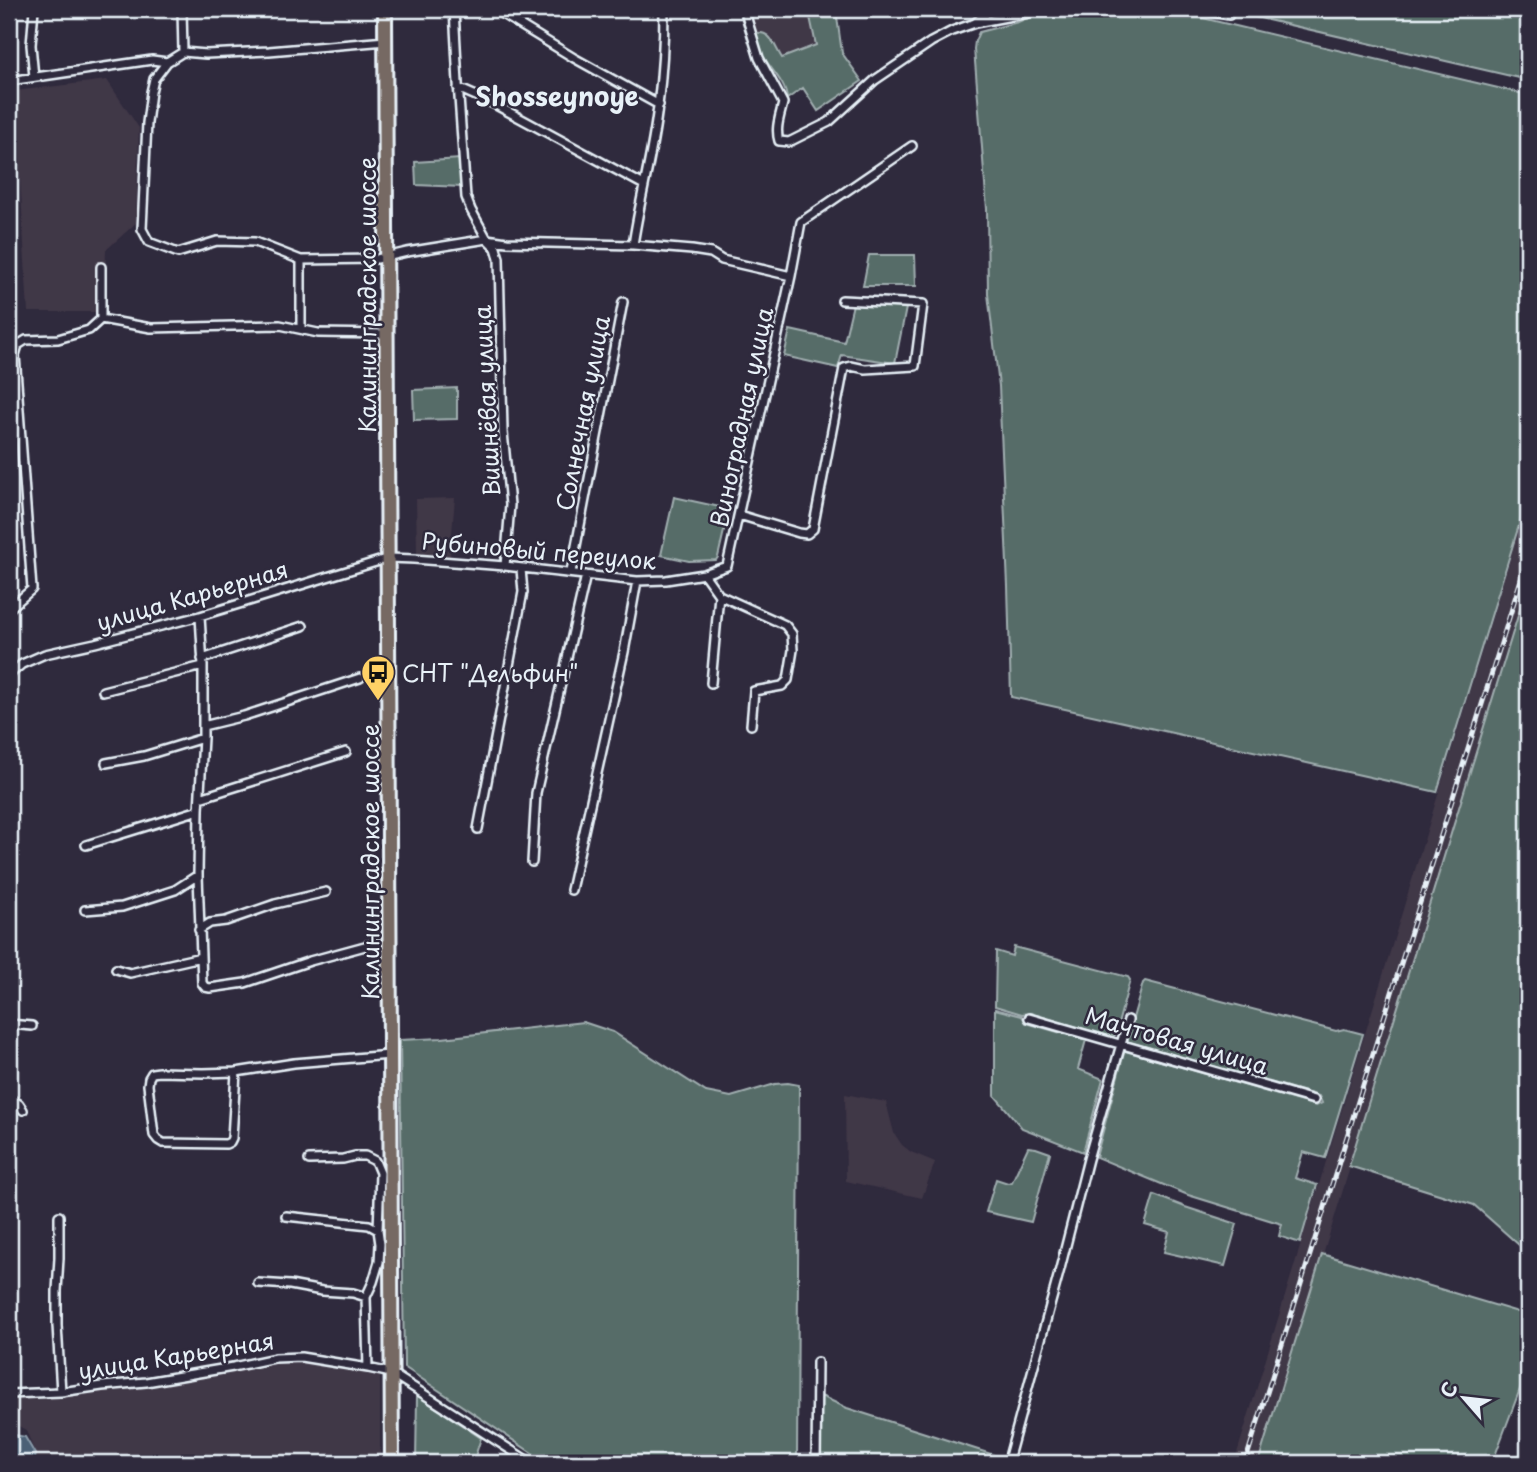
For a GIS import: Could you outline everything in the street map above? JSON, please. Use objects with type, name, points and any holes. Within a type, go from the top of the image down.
[{"type":"main road","name":"Калининградское шоссе","points":[[386,9],[392,1463]]},
{"type":"street","points":[[34,9],[34,77]]},
{"type":"street","points":[[182,9],[183,52]]},
{"type":"street","name":"Вишнёвая улица","points":[[454,9],[466,197],[487,239],[496,248],[499,258],[503,432],[510,505],[505,566]]},
{"type":"street","points":[[494,9],[574,58],[659,105]]},
{"type":"street","points":[[633,245],[659,105],[664,9]]},
{"type":"street","points":[[744,9],[759,58],[783,103],[777,134],[779,141],[789,142],[830,122],[875,80],[931,42],[975,23],[1028,13],[1035,9]]},
{"type":"street","points":[[975,23],[991,9]]},
{"type":"street","points":[[1198,9],[1230,15]]},
{"type":"street","points":[[386,41],[269,51],[206,54],[183,52],[167,62],[154,79],[150,92],[142,229],[149,242],[178,253],[216,241],[255,242],[302,260],[377,259],[407,251],[487,239],[508,242],[633,245],[711,253],[722,260],[791,276]]},
{"type":"street","points":[[9,81],[152,60],[167,62]]},
{"type":"street","points":[[458,88],[494,104],[644,184]]},
{"type":"street","name":"Виноградная улица","points":[[727,566],[801,222],[912,146]]},
{"type":"street","points":[[301,329],[302,260]]},
{"type":"street","points":[[9,609],[32,589],[15,355],[18,345],[26,340],[58,338],[89,330],[101,318],[101,267]]},
{"type":"street","points":[[739,515],[799,533],[807,534],[813,529],[844,368],[915,366],[923,304],[842,300]]},
{"type":"street","name":"Солнечная улица","points":[[571,572],[623,303]]},
{"type":"street","points":[[101,318],[151,328],[280,325],[318,333],[387,334]]},
{"type":"street","name":"Рубиновый переулок","points":[[389,558],[571,572],[637,581],[704,574],[727,566]]},
{"type":"street","name":"улица Карьерная","points":[[9,675],[22,664],[45,654],[200,617],[389,558]]},
{"type":"street","points":[[478,829],[523,592],[521,569]]},
{"type":"street","points":[[704,574],[719,595],[785,625],[792,634],[793,650],[788,680],[782,686],[754,691],[751,725]]},
{"type":"street","points":[[532,862],[536,793],[586,575]]},
{"type":"street","points":[[571,890],[624,652],[637,581]]},
{"type":"street","points":[[711,683],[719,595]]},
{"type":"street","points":[[200,617],[203,738],[198,875],[202,983],[210,988],[246,983],[310,961],[376,943]]},
{"type":"street","points":[[103,691],[203,662],[303,626]]},
{"type":"street","points":[[203,726],[244,716],[360,678]]},
{"type":"street","points":[[106,763],[144,756],[203,738]]},
{"type":"street","points":[[200,798],[346,752]]},
{"type":"street","points":[[86,845],[199,810]]},
{"type":"street","points":[[85,910],[122,907],[175,890],[198,875]]},
{"type":"street","points":[[199,930],[211,923],[238,918],[275,904],[326,892]]},
{"type":"street","points":[[116,969],[130,973],[201,957]]},
{"type":"street","name":"Мачтовая улица","points":[[1029,1018],[1314,1100]]},
{"type":"street","points":[[1009,1457],[1128,1020]]},
{"type":"street","points":[[9,1024],[32,1026]]},
{"type":"street","points":[[236,1072],[230,1142],[163,1143],[154,1136],[148,1085],[152,1073],[236,1072],[294,1063],[390,1055]]},
{"type":"street","points":[[9,1098],[23,1110]]},
{"type":"street","points":[[309,1160],[365,1156],[375,1161],[380,1173],[379,1262],[366,1297],[369,1368]]},
{"type":"street","points":[[59,1216],[57,1325],[61,1392]]},
{"type":"street","points":[[286,1216],[369,1225],[378,1230]]},
{"type":"street","points":[[258,1283],[353,1293],[366,1297]]},
{"type":"street","name":"улица Карьерная","points":[[9,1394],[61,1392],[102,1385],[146,1382],[275,1357],[301,1357],[391,1373],[531,1463]]},
{"type":"street","points":[[816,1463],[817,1363]]},
{"type":"shaded area","points":[[744,9],[808,9],[816,45],[782,58],[767,33],[751,34]]},
{"type":"shaded area","points":[[107,80],[139,128],[136,223],[106,250],[104,312],[28,312],[15,91]]},
{"type":"shaded area","points":[[455,498],[450,556],[417,553],[416,499]]},
{"type":"shaded area","points":[[1528,500],[1528,589],[1259,1463],[1234,1463]]},
{"type":"shaded area","points":[[845,1094],[886,1102],[894,1133],[902,1145],[911,1152],[935,1162],[922,1198],[846,1181]]},
{"type":"shaded area","points":[[253,1362],[320,1362],[380,1374],[380,1463],[39,1463],[26,1430],[17,1425],[9,1425],[9,1396],[54,1393]]},
{"type":"green space","points":[[1047,9],[1167,9],[1528,95],[1528,496],[1437,792],[1011,697],[999,386],[988,294],[987,209],[974,49],[979,32],[1018,22]]},
{"type":"green space","points":[[1252,9],[1528,9],[1528,80],[1255,17]]},
{"type":"green space","points":[[836,10],[842,53],[862,81],[818,111],[803,88],[787,99],[781,82],[763,56],[760,57],[751,34],[767,35],[782,58],[816,45],[810,17]]},
{"type":"green space","points":[[460,159],[462,187],[416,185],[415,162]]},
{"type":"green space","points":[[869,255],[915,255],[916,286],[863,286]]},
{"type":"green space","points":[[853,304],[906,308],[895,363],[842,355],[838,368],[784,356],[790,330],[844,342]]},
{"type":"green space","points":[[457,388],[457,419],[414,420],[413,390]]},
{"type":"green space","points":[[674,497],[729,509],[716,560],[689,561],[661,555]]},
{"type":"green space","points":[[1528,583],[1528,1253],[1474,1205],[1349,1166]]},
{"type":"green space","points":[[1014,947],[1128,977],[1130,980],[1115,1035],[1112,1037],[995,1006],[996,951],[1012,956]]},
{"type":"green space","points":[[1145,981],[1336,1031],[1344,1029],[1363,1034],[1325,1158],[1303,1152],[1295,1178],[1317,1185],[1300,1243],[1279,1236],[1282,1224],[1188,1195],[1096,1157],[1126,1051],[1316,1106],[1322,1103],[1319,1096],[1129,1042],[1127,1039]]},
{"type":"green space","points":[[995,1009],[1022,1016],[1026,1023],[1086,1040],[1078,1069],[1103,1079],[1083,1152],[1022,1128],[995,1096]]},
{"type":"green space","points":[[583,1022],[613,1032],[706,1092],[731,1097],[775,1084],[799,1085],[797,1463],[547,1463],[404,1367],[400,1040],[442,1038]]},
{"type":"green space","points":[[1028,1147],[1050,1153],[1031,1222],[986,1212],[996,1179],[1012,1182]]},
{"type":"green space","points":[[1154,1195],[1237,1224],[1225,1266],[1164,1252],[1169,1232],[1145,1225]]},
{"type":"green space","points":[[1322,1254],[1528,1315],[1526,1373],[1496,1453],[1498,1463],[1258,1463]]},
{"type":"green space","points":[[417,1395],[481,1438],[473,1463],[416,1463]]},
{"type":"green space","points":[[821,1396],[847,1408],[1019,1463],[821,1463]]},
{"type":"water","points":[[9,1434],[25,1437],[35,1454],[36,1463],[9,1463]]},
{"type":"railway","points":[[1245,1463],[1528,557]]},
{"type":"place","name":"СНТ \"Дельфин\"","points":[[378,702]]},
{"type":"district","name":"Shosseynoye","points":[[557,95]]}]
